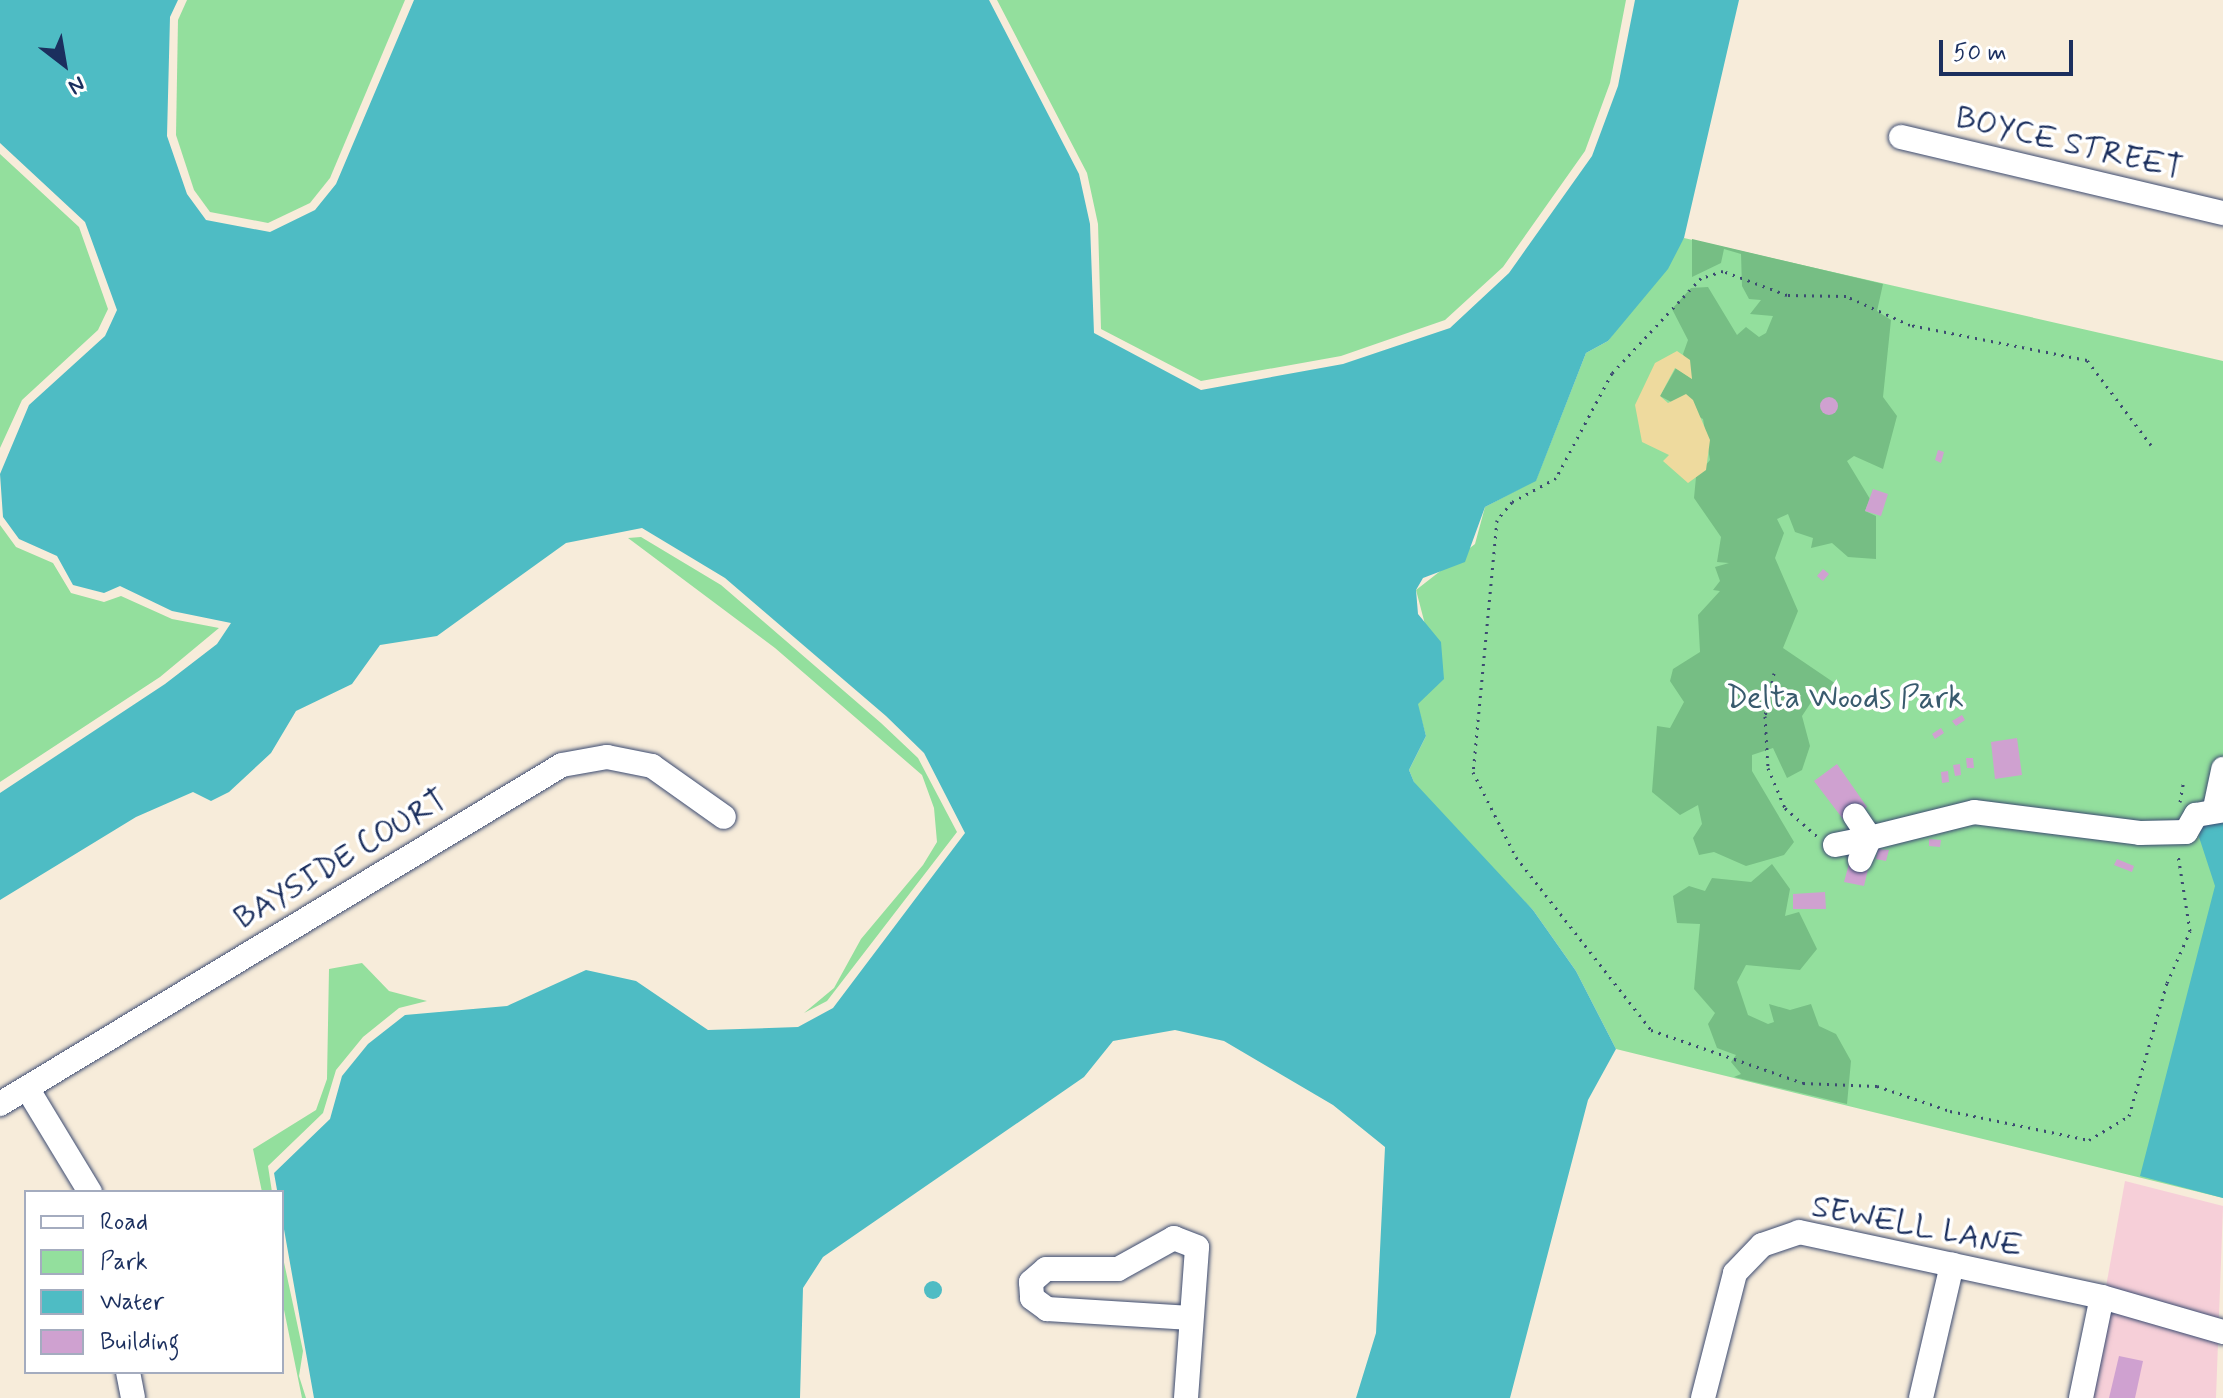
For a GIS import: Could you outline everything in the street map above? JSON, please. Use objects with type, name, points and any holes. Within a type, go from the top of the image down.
[{"type":"street","name":"BOYCE STREET","points":[[1901,137],[2223,213]]},
{"type":"street","name":"BAYSIDE COURT","points":[[0,1104],[562,765],[607,757],[652,766],[724,817]]},
{"type":"street","points":[[1835,845],[1865,849],[1974,812],[2178,832],[2219,809],[2223,769]]},
{"type":"street","points":[[1855,816],[1865,849]]},
{"type":"street","points":[[27,1088],[89,1190]]},
{"type":"street","name":"SEWELL LANE","points":[[1703,1398],[1727,1291],[1762,1245],[1815,1233],[2102,1297],[2223,1332]]},
{"type":"street","points":[[1186,1398],[1191,1318],[1200,1257],[1185,1239],[1174,1238],[1118,1269],[1046,1269],[1031,1282],[1032,1298],[1047,1309],[1191,1318]]},
{"type":"street","points":[[1921,1398],[1952,1265]]},
{"type":"street","points":[[2081,1398],[2102,1297]]},
{"type":"street","points":[[128,1374],[133,1398]]},
{"type":"path","points":[[2151,445],[2087,360],[1910,325],[1846,296],[1787,295],[1723,271],[1701,278],[1612,373],[1556,478],[1512,502],[1497,520],[1473,772],[1516,857],[1651,1030],[1803,1083],[1877,1086],[1950,1111],[2089,1140],[2129,1116],[2171,970],[2190,931],[2178,832],[2184,779]]},
{"type":"path","points":[[1774,673],[1764,745],[1774,788],[1797,823],[1835,845]]},
{"type":"shaded area","points":[[2125,1181],[2223,1206],[2216,1398],[2086,1398]]},
{"type":"green space","points":[[187,0],[405,0],[330,178],[310,203],[268,223],[210,212],[194,190],[176,135],[178,20]]},
{"type":"green space","points":[[997,0],[1626,0],[1610,83],[1585,151],[1503,267],[1445,320],[1341,356],[1201,381],[1101,329],[1098,224],[1087,173]]},
{"type":"green space","points":[[0,154],[79,227],[108,309],[98,330],[22,400],[0,448]]},
{"type":"green space","name":"Delta Woods Park","points":[[1684,238],[2223,361],[2223,1198],[1616,1049],[1576,971],[1533,910],[1418,792],[1409,770],[1426,736],[1417,704],[1427,632],[1416,590],[1475,544],[1485,507],[1536,480],[1586,353],[1608,341]]},
{"type":"green space","points":[[1692,239],[1883,284],[1877,311],[1891,320],[1883,397],[1897,416],[1883,469],[1854,456],[1847,461],[1870,499],[1865,511],[1876,516],[1876,559],[1848,557],[1832,543],[1811,548],[1813,538],[1795,532],[1788,514],[1777,519],[1784,533],[1775,558],[1798,611],[1783,648],[1839,686],[1814,698],[1802,716],[1810,746],[1802,770],[1787,778],[1773,748],[1752,755],[1752,771],[1794,842],[1784,855],[1746,866],[1714,852],[1699,855],[1693,838],[1702,824],[1698,805],[1680,815],[1652,792],[1657,726],[1670,728],[1684,702],[1670,681],[1673,669],[1700,652],[1698,615],[1720,591],[1713,590],[1720,581],[1715,567],[1729,563],[1717,562],[1721,537],[1694,498],[1696,477],[1710,460],[1703,419],[1660,396],[1676,368],[1692,379],[1683,354],[1688,340],[1672,309],[1691,288],[1708,287],[1737,335],[1746,327],[1759,337],[1766,333],[1773,316],[1750,314],[1761,300],[1749,299],[1742,286],[1741,254],[1724,249],[1721,263],[1692,277]]},
{"type":"green space","points":[[0,525],[16,547],[53,563],[71,593],[104,602],[121,596],[172,619],[219,628],[160,677],[0,782]]},
{"type":"green space","points":[[641,537],[721,585],[881,723],[918,758],[957,832],[827,1001],[804,1013],[834,988],[861,939],[923,865],[937,842],[934,808],[922,775],[775,648],[628,538]]},
{"type":"green space","points":[[1772,864],[1790,889],[1785,916],[1799,912],[1817,949],[1800,970],[1746,965],[1737,982],[1748,1015],[1768,1024],[1774,1022],[1769,1004],[1790,1010],[1811,1004],[1819,1026],[1836,1034],[1851,1061],[1847,1104],[1734,1077],[1741,1074],[1731,1062],[1736,1055],[1717,1048],[1708,1024],[1715,1013],[1694,989],[1700,924],[1677,923],[1673,896],[1689,886],[1705,891],[1712,878],[1751,882]]},
{"type":"green space","points":[[362,963],[389,991],[427,1001],[399,1008],[363,1037],[336,1070],[323,1113],[268,1166],[272,1190],[262,1190],[253,1149],[316,1110],[327,1079],[329,969]]},
{"type":"green space","points":[[284,1262],[303,1351],[299,1376],[306,1398],[302,1398],[284,1310]]},
{"type":"sand","points":[[1677,351],[1690,360],[1692,379],[1675,368],[1660,396],[1668,403],[1686,394],[1693,400],[1710,440],[1706,470],[1688,483],[1663,461],[1669,455],[1642,442],[1635,405],[1655,363]]},
{"type":"water","points":[[0,0],[178,0],[170,17],[167,136],[187,194],[206,220],[270,232],[315,210],[336,184],[414,0],[989,0],[1079,174],[1090,224],[1094,333],[1201,390],[1343,364],[1450,328],[1509,273],[1592,156],[1618,86],[1635,0],[1739,0],[1684,238],[1668,269],[1608,341],[1586,353],[1536,481],[1485,507],[1465,562],[1423,578],[1416,590],[1418,614],[1441,642],[1444,679],[1418,704],[1426,736],[1409,770],[1414,782],[1533,910],[1576,971],[1616,1049],[1588,1100],[1510,1398],[1356,1398],[1376,1333],[1385,1147],[1333,1105],[1224,1041],[1175,1030],[1113,1041],[1084,1077],[823,1257],[803,1288],[800,1398],[314,1398],[284,1229],[284,1190],[277,1190],[274,1173],[330,1119],[342,1076],[368,1044],[405,1015],[507,1006],[586,970],[636,981],[708,1030],[798,1027],[833,1008],[965,833],[924,753],[886,716],[725,578],[642,528],[566,543],[437,636],[380,645],[352,684],[296,711],[271,753],[229,792],[211,801],[193,792],[136,817],[0,900],[0,793],[165,684],[217,644],[231,623],[172,611],[120,586],[104,593],[73,585],[57,556],[19,539],[3,517],[0,474],[29,405],[105,336],[117,310],[85,222],[0,143]]},
{"type":"water","points":[[2204,815],[2223,819],[2223,1198],[2140,1176],[2215,886],[2199,837]]},
{"type":"water","points":[[933,1281],[942,1290],[933,1299],[924,1290]]},
{"type":"building","points":[[1825,397],[1833,397],[1838,406],[1836,413],[1825,415],[1820,410],[1820,402]]},
{"type":"building","points":[[1938,450],[1944,452],[1941,463],[1935,460]]},
{"type":"building","points":[[1873,489],[1888,494],[1881,516],[1865,511]]},
{"type":"building","points":[[1823,569],[1829,574],[1823,581],[1817,576]]},
{"type":"building","points":[[1962,715],[1965,720],[1956,726],[1952,721]]},
{"type":"building","points":[[1941,728],[1944,733],[1935,739],[1932,734]]},
{"type":"building","points":[[2017,738],[2022,775],[1995,779],[1991,742]]},
{"type":"building","points":[[1966,758],[1973,758],[1974,768],[1967,768]]},
{"type":"building","points":[[1837,764],[1867,807],[1846,823],[1814,781]]},
{"type":"building","points":[[1960,764],[1961,775],[1955,776],[1953,765]]},
{"type":"building","points":[[1948,771],[1949,782],[1942,783],[1941,772]]},
{"type":"building","points":[[1929,839],[1941,840],[1940,847],[1929,846]]},
{"type":"building","points":[[1878,849],[1889,850],[1886,861],[1876,859]]},
{"type":"building","points":[[2117,859],[2134,866],[2132,872],[2114,865]]},
{"type":"building","points":[[1850,860],[1869,865],[1864,886],[1844,882]]},
{"type":"building","points":[[1825,892],[1826,909],[1793,909],[1793,894]]},
{"type":"building","points":[[2119,1356],[2143,1361],[2135,1398],[2109,1398]]}]
